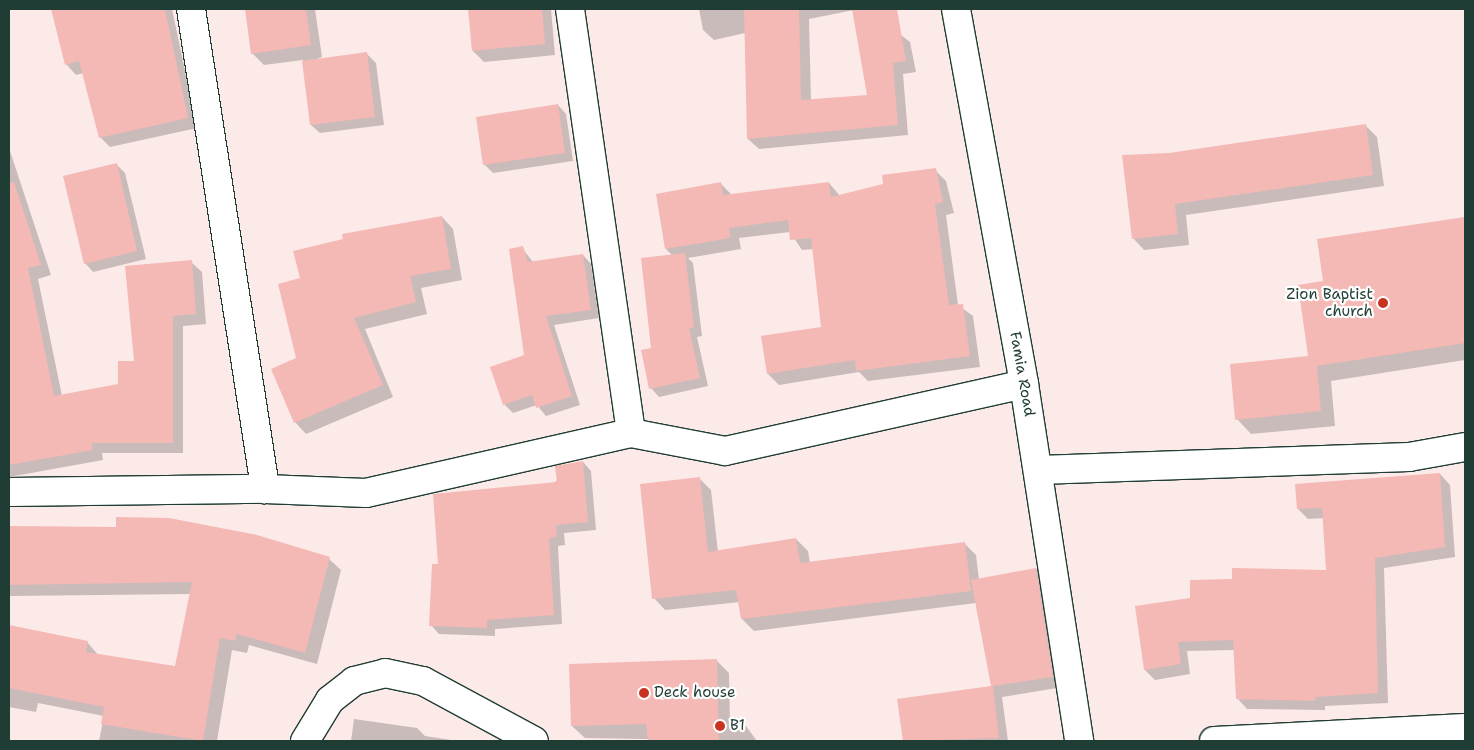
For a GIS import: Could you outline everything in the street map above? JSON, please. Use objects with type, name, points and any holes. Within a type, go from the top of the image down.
[{"type":"street","points":[[191,9],[265,489]]},
{"type":"street","points":[[570,9],[631,433]]},
{"type":"street","name":"Famia Road","points":[[956,9],[1039,470],[1079,741]]},
{"type":"street","points":[[9,492],[265,489],[366,493],[631,433],[725,451],[1024,384]]},
{"type":"street","points":[[1039,470],[1409,457],[1465,447]]},
{"type":"street","points":[[304,741],[330,700],[354,681],[385,673],[423,681],[534,741]]},
{"type":"street","points":[[1214,741],[1465,728]]},
{"type":"building","points":[[51,9],[165,9],[188,118],[99,138],[79,61],[65,65]]},
{"type":"building","points":[[245,9],[306,9],[311,45],[251,54]]},
{"type":"building","points":[[468,9],[542,9],[545,44],[472,51]]},
{"type":"building","points":[[744,9],[799,9],[801,100],[867,95],[852,9],[897,9],[906,61],[893,63],[898,125],[747,139]]},
{"type":"building","points":[[367,52],[375,117],[310,125],[302,61]]},
{"type":"building","points":[[558,104],[565,153],[483,165],[476,117]]},
{"type":"building","points":[[1366,124],[1373,175],[1175,204],[1178,234],[1132,239],[1122,155],[1169,153]]},
{"type":"building","points":[[117,163],[137,251],[84,264],[63,176]]},
{"type":"building","points":[[936,168],[943,202],[935,204],[949,305],[963,304],[970,356],[856,371],[855,360],[767,374],[761,336],[821,327],[811,238],[790,240],[788,220],[729,228],[730,238],[665,249],[656,194],[721,182],[723,195],[829,182],[831,197],[883,184],[882,175]]},
{"type":"building","points":[[14,182],[41,265],[28,268],[54,396],[118,384],[118,361],[134,361],[125,266],[192,260],[196,314],[173,316],[173,443],[92,443],[93,450],[9,465],[9,183]]},
{"type":"building","points":[[442,216],[451,269],[410,276],[416,302],[354,318],[383,385],[294,423],[271,369],[296,358],[278,284],[300,278],[293,251],[343,239],[342,234]]},
{"type":"building","name":"Zion Baptist church","points":[[1465,217],[1465,343],[1317,366],[1321,411],[1235,420],[1230,364],[1308,356],[1298,285],[1323,281],[1317,239]]},
{"type":"building","points":[[523,246],[528,262],[583,254],[591,310],[546,316],[572,396],[536,408],[532,395],[503,405],[490,367],[524,355],[509,249]]},
{"type":"building","points":[[685,253],[694,328],[689,328],[700,378],[649,389],[641,350],[651,348],[641,258]]},
{"type":"building","points":[[583,461],[588,522],[556,525],[557,537],[549,538],[554,615],[487,620],[487,628],[429,626],[432,564],[438,564],[433,494],[557,482],[555,466]]},
{"type":"building","points":[[1440,473],[1445,547],[1375,558],[1378,693],[1315,697],[1315,701],[1236,699],[1233,640],[1178,642],[1181,664],[1144,670],[1135,606],[1190,598],[1190,580],[1232,579],[1232,568],[1326,570],[1322,508],[1297,509],[1295,484]]},
{"type":"building","points":[[700,477],[708,552],[796,538],[800,563],[965,542],[971,591],[741,619],[736,590],[652,599],[640,484]]},
{"type":"building","points":[[116,517],[169,518],[257,535],[330,557],[305,653],[237,634],[235,641],[220,638],[203,741],[101,724],[104,707],[9,688],[9,625],[88,641],[86,652],[175,666],[192,582],[9,585],[9,526],[116,527]]},
{"type":"building","points":[[1036,568],[1053,677],[993,686],[999,738],[903,741],[897,699],[991,686],[971,580]]},
{"type":"building","name":"Deck house","points":[[717,659],[719,741],[648,741],[646,724],[571,726],[569,664]]},
{"type":"place","name":"Zion Baptist church","points":[[1383,303]]},
{"type":"place","name":"Deck house","points":[[644,693]]},
{"type":"place","name":"B1","points":[[720,726]]}]
